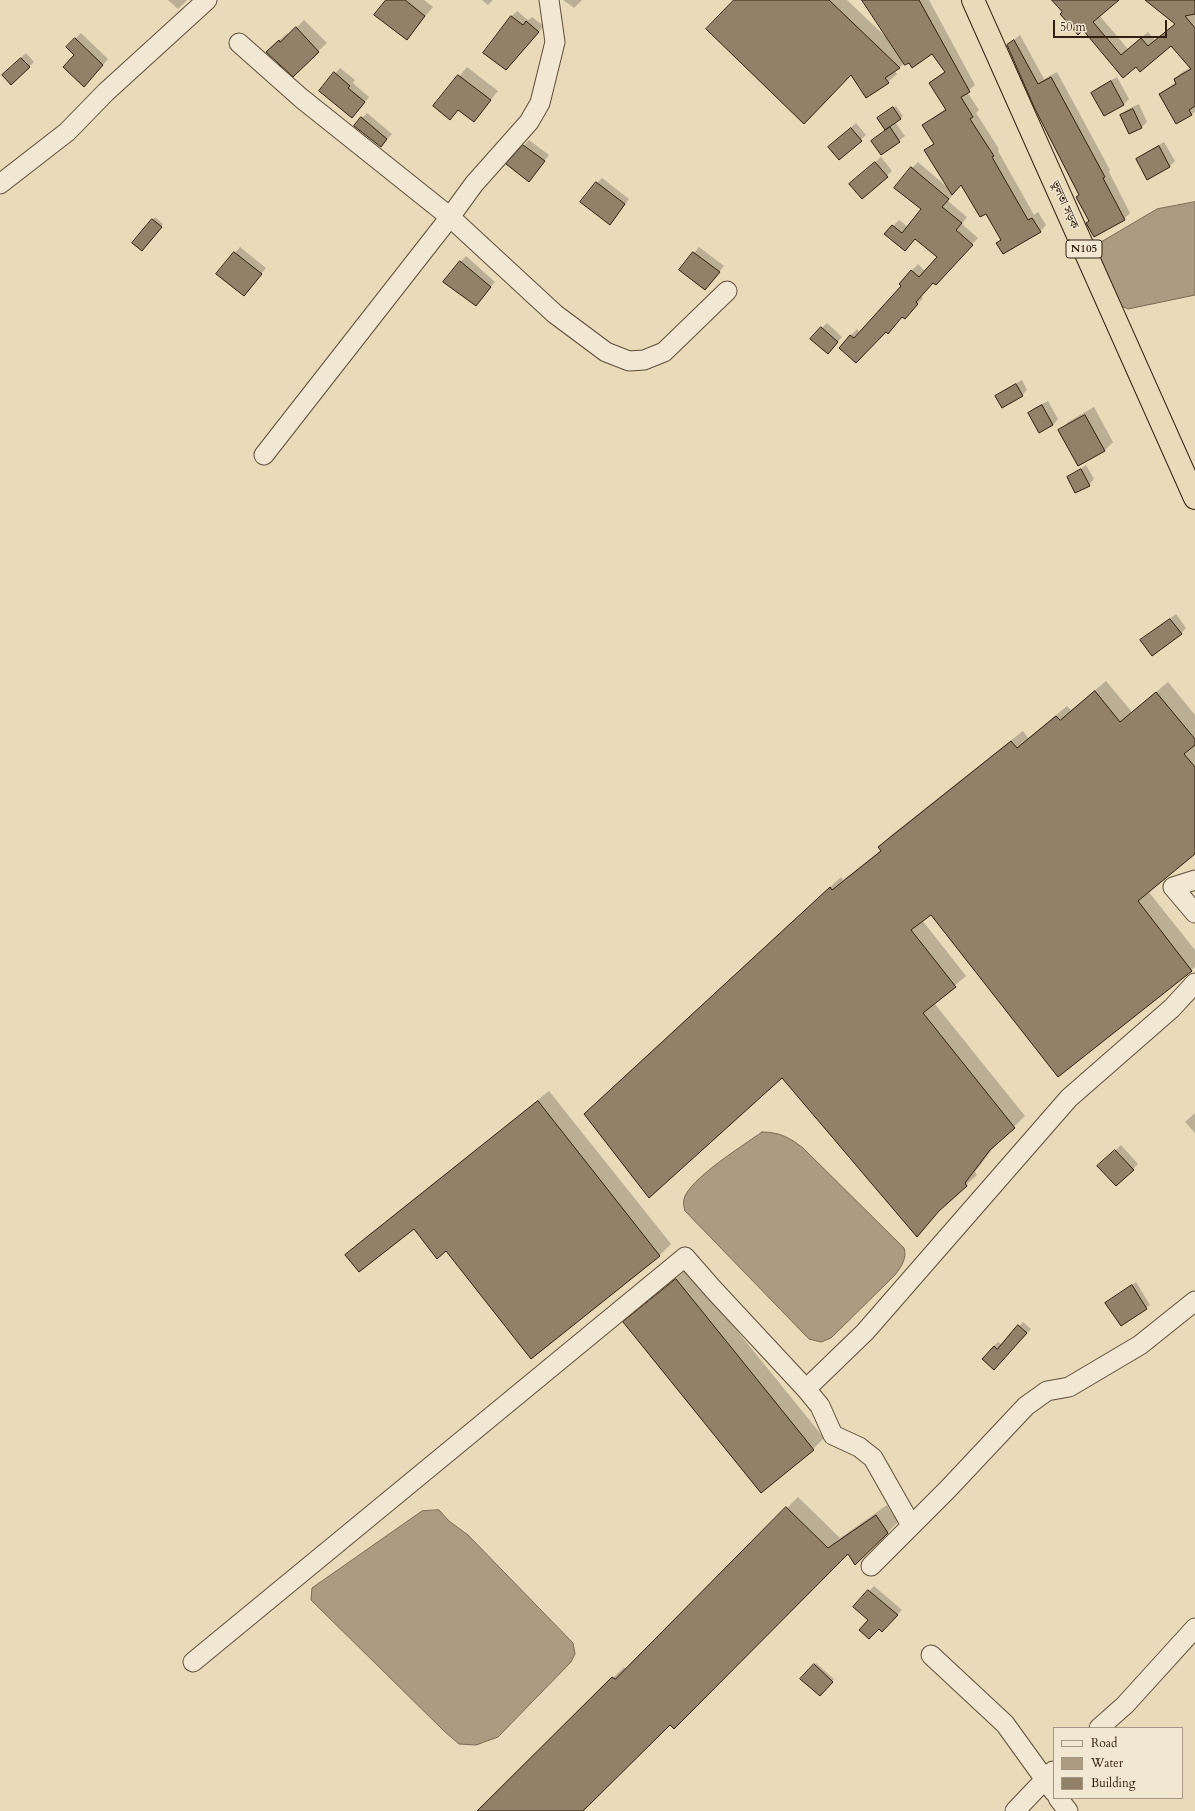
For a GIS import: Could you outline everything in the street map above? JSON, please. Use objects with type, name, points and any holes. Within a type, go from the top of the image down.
[{"type":"highway","name":"ভুলতা সড়ক","points":[[973,0],[1189,468],[1195,498]]},
{"type":"street","points":[[0,184],[67,132],[106,92],[207,0]]},
{"type":"street","points":[[264,455],[450,217],[474,184],[529,122],[540,103],[555,42],[549,0]]},
{"type":"street","points":[[239,43],[301,98],[450,217],[556,314],[606,352],[629,361],[644,360],[664,352],[728,291]]},
{"type":"street","points":[[1195,880],[1173,887],[1195,913]]},
{"type":"street","points":[[806,1389],[865,1332],[1069,1098],[1172,1008],[1195,983]]},
{"type":"street","points":[[193,1662],[685,1257],[806,1389],[820,1406],[833,1435],[860,1447],[873,1458],[911,1525]]},
{"type":"street","points":[[871,1566],[948,1489],[1026,1406],[1047,1391],[1069,1387],[1140,1344],[1195,1301]]},
{"type":"street","points":[[1100,1727],[1125,1706],[1195,1628]]},
{"type":"street","points":[[931,1655],[1005,1724],[1051,1780],[1016,1811]]},
{"type":"street","points":[[1059,1799],[1068,1811]]},
{"type":"water","points":[[1195,202],[1195,295],[1128,309],[1117,304],[1093,257],[1101,242],[1157,209]]},
{"type":"water","points":[[762,1132],[784,1136],[803,1148],[904,1248],[905,1255],[903,1262],[895,1275],[831,1338],[821,1342],[809,1339],[685,1211],[684,1199],[688,1191],[696,1182],[706,1172]]},
{"type":"water","points":[[439,1510],[449,1521],[468,1535],[573,1643],[575,1654],[571,1662],[498,1737],[476,1745],[459,1744],[444,1731],[311,1600],[312,1588],[422,1511]]},
{"type":"building","points":[[386,0],[405,0],[425,16],[407,40],[374,15]]},
{"type":"building","points":[[734,0],[829,0],[900,68],[885,78],[889,83],[866,98],[851,75],[804,124],[706,29]]},
{"type":"building","points":[[862,0],[919,0],[970,92],[961,97],[973,117],[970,119],[994,156],[992,157],[1028,220],[1032,218],[1041,232],[1003,254],[996,243],[1001,240],[986,214],[980,217],[961,185],[952,195],[924,150],[934,144],[922,125],[946,110],[929,83],[945,72],[932,54],[912,68],[909,63],[905,65]]},
{"type":"building","points":[[1052,0],[1119,0],[1093,22],[1121,55],[1141,38],[1148,46],[1175,24],[1145,0],[1195,0],[1195,14],[1185,16],[1195,28],[1195,106],[1189,110],[1192,115],[1176,124],[1159,94],[1176,84],[1174,79],[1191,69],[1171,46],[1140,72],[1136,67],[1123,78],[1083,30],[1078,35],[1060,14],[1062,12]]},
{"type":"building","points":[[511,16],[523,25],[526,21],[539,32],[506,70],[483,53]]},
{"type":"building","points":[[296,27],[319,52],[293,77],[266,52],[279,40],[280,42]]},
{"type":"building","points":[[75,38],[103,65],[84,87],[63,67],[74,55],[66,47]]},
{"type":"building","points":[[1014,40],[1038,84],[1051,77],[1105,177],[1103,178],[1125,220],[1094,237],[1086,223],[1089,221],[1076,197],[1079,195],[1035,109],[1007,45]]},
{"type":"building","points":[[21,58],[30,67],[11,85],[2,75]]},
{"type":"building","points":[[334,72],[350,86],[348,88],[365,102],[352,118],[319,91]]},
{"type":"building","points":[[458,75],[491,100],[474,122],[458,110],[450,120],[433,106]]},
{"type":"building","points":[[1111,81],[1124,105],[1104,116],[1091,93]]},
{"type":"building","points":[[893,107],[901,119],[885,130],[877,118]]},
{"type":"building","points":[[1133,109],[1142,128],[1129,134],[1120,115]]},
{"type":"building","points":[[361,117],[387,139],[381,147],[354,126]]},
{"type":"building","points":[[890,127],[900,142],[881,155],[871,141]]},
{"type":"building","points":[[851,128],[862,141],[839,160],[828,147]]},
{"type":"building","points":[[523,145],[545,161],[529,182],[506,164]]},
{"type":"building","points":[[1159,146],[1170,167],[1147,180],[1136,159]]},
{"type":"building","points":[[875,162],[888,177],[862,199],[849,184]]},
{"type":"building","points":[[911,167],[949,199],[942,207],[962,223],[956,230],[973,245],[936,285],[933,283],[916,302],[918,304],[905,319],[902,317],[888,334],[886,332],[856,363],[839,348],[850,335],[854,338],[901,286],[899,284],[911,270],[919,277],[937,257],[915,239],[905,251],[884,234],[892,225],[902,233],[921,209],[894,188]]},
{"type":"building","points":[[596,182],[625,204],[610,225],[580,202]]},
{"type":"building","points":[[152,219],[162,227],[142,251],[132,243]]},
{"type":"building","points":[[234,252],[262,274],[244,296],[216,274]]},
{"type":"building","points":[[693,252],[720,272],[705,290],[679,270]]},
{"type":"building","points":[[460,261],[491,287],[476,306],[443,282]]},
{"type":"building","points":[[821,327],[838,342],[828,354],[810,339]]},
{"type":"building","points":[[1016,384],[1023,396],[1002,408],[995,396]]},
{"type":"building","points":[[1042,405],[1053,425],[1039,433],[1028,413]]},
{"type":"building","points":[[1085,415],[1105,451],[1078,466],[1058,430]]},
{"type":"building","points":[[1081,469],[1090,486],[1075,493],[1067,477]]},
{"type":"building","points":[[1170,619],[1182,634],[1152,656],[1140,640]]},
{"type":"building","points":[[1095,691],[1120,722],[1156,692],[1195,739],[1195,745],[1184,754],[1195,767],[1195,854],[1138,901],[1192,971],[1058,1077],[931,915],[911,930],[956,987],[923,1013],[1015,1128],[990,1150],[965,1183],[967,1186],[939,1211],[917,1237],[782,1078],[649,1198],[584,1114],[830,887],[832,890],[881,851],[878,847],[1011,741],[1017,748],[1056,716],[1060,720]]},
{"type":"building","points":[[538,1101],[660,1256],[531,1359],[446,1251],[437,1259],[414,1229],[359,1272],[345,1255]]},
{"type":"building","points":[[1115,1150],[1134,1170],[1116,1186],[1097,1166]]},
{"type":"building","points":[[676,1279],[814,1450],[761,1493],[623,1322]]},
{"type":"building","points":[[1132,1285],[1147,1309],[1121,1326],[1105,1303]]},
{"type":"building","points":[[1018,1325],[1027,1333],[994,1370],[982,1359],[994,1346],[997,1349]]},
{"type":"building","points":[[786,1507],[828,1548],[876,1515],[888,1533],[855,1565],[848,1554],[674,1729],[670,1725],[583,1811],[477,1811],[612,1677],[615,1679]]},
{"type":"building","points":[[868,1590],[898,1615],[882,1632],[879,1629],[869,1639],[859,1630],[868,1620],[853,1607]]},
{"type":"building","points":[[814,1664],[833,1682],[820,1696],[800,1679]]}]
